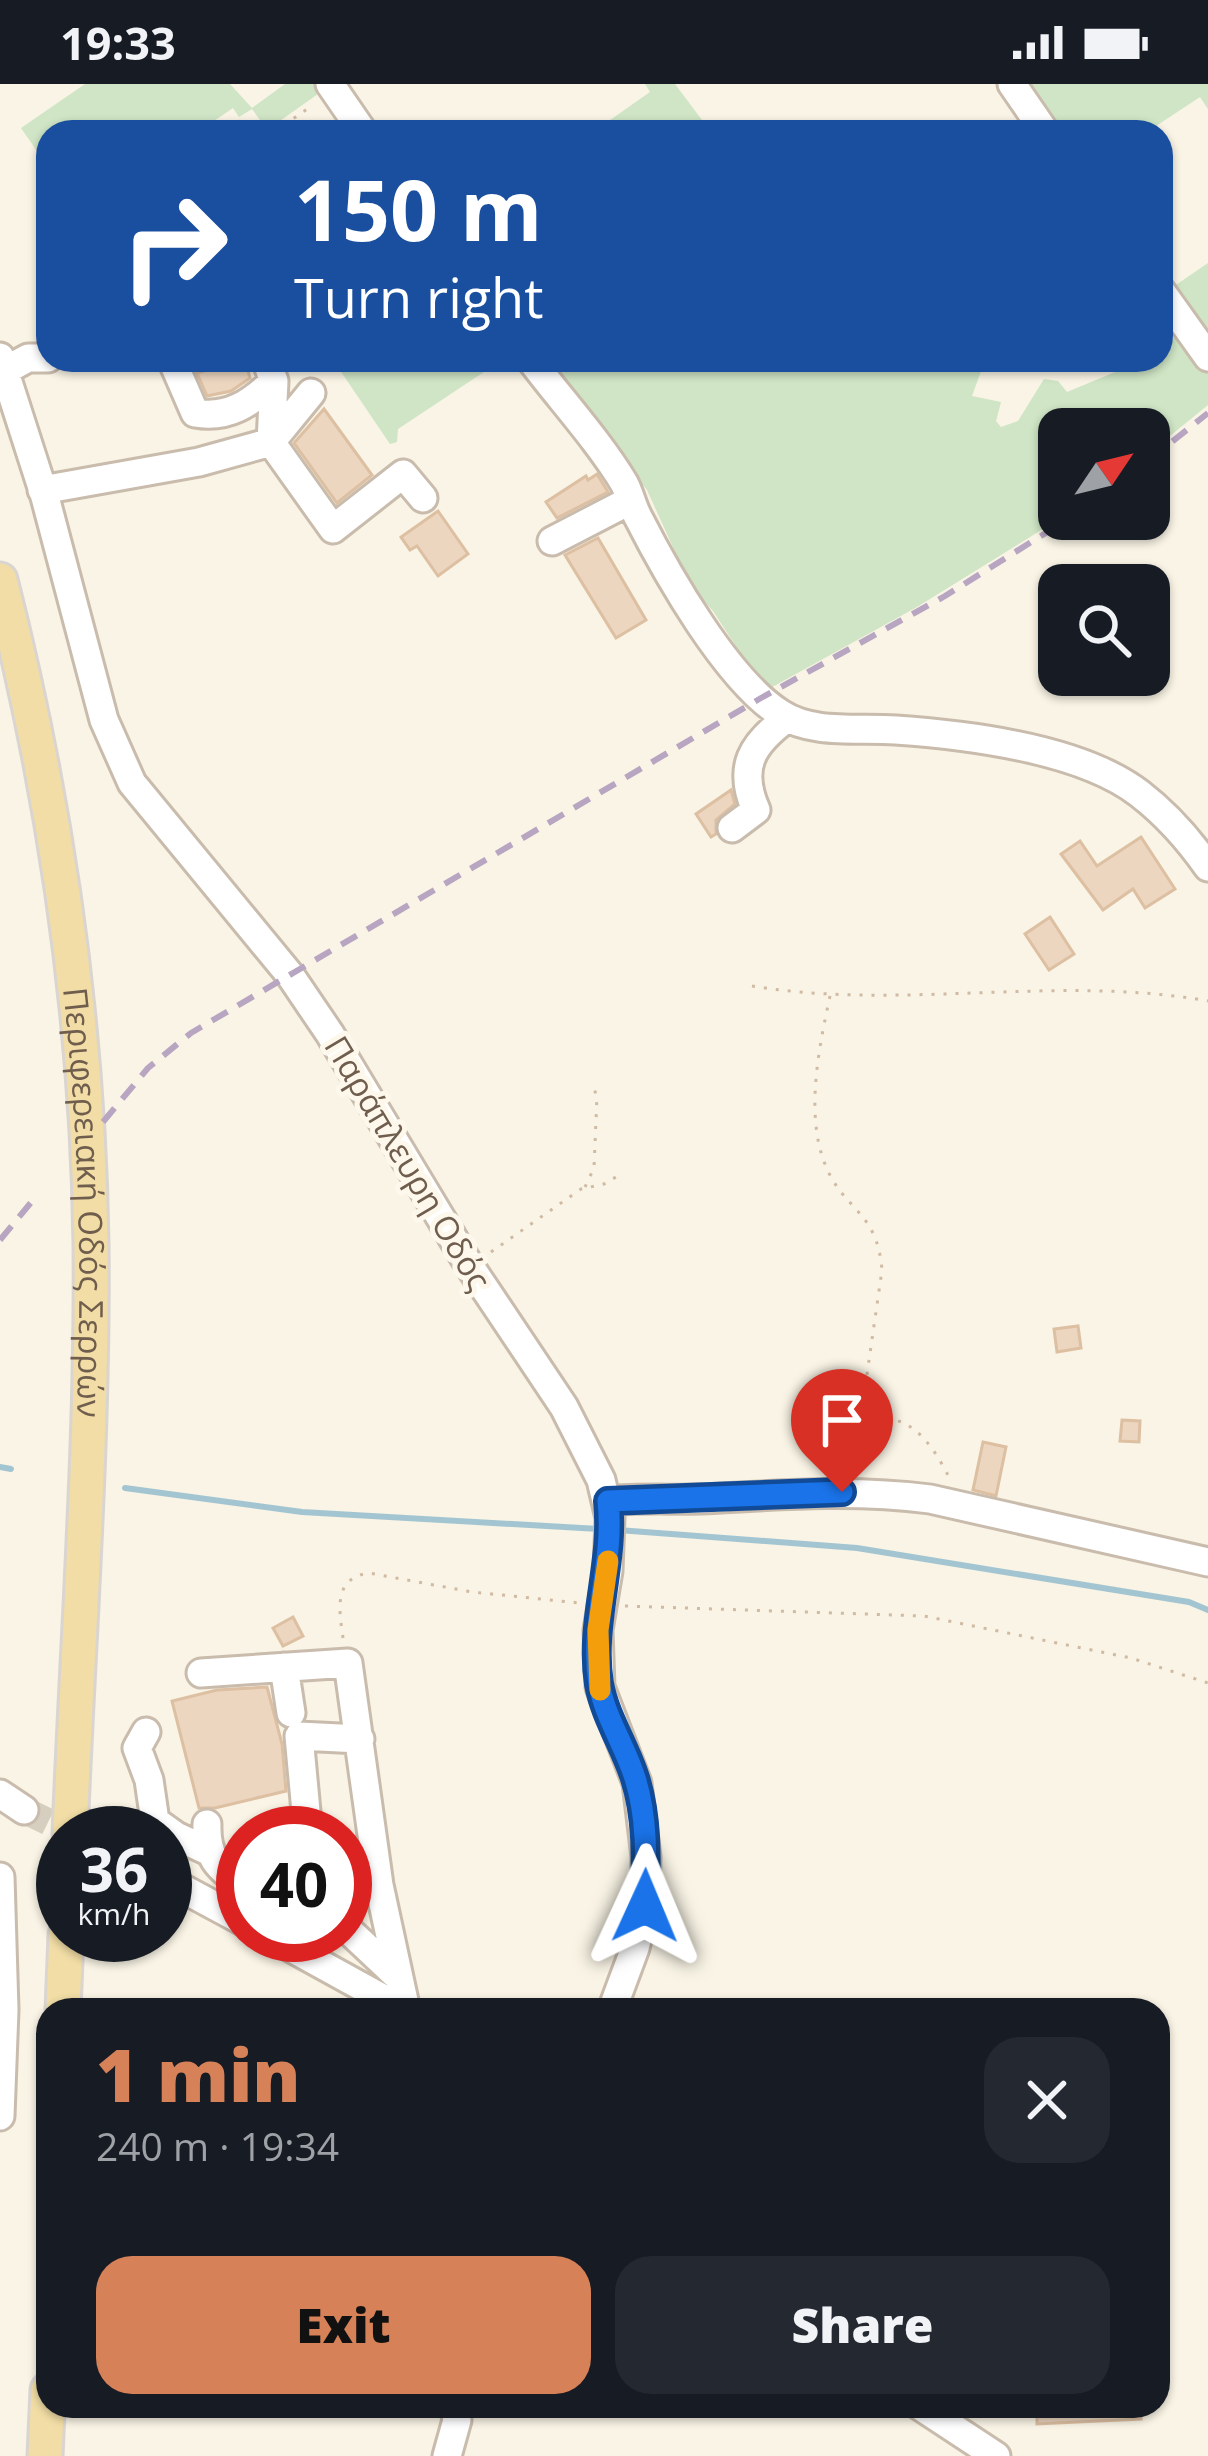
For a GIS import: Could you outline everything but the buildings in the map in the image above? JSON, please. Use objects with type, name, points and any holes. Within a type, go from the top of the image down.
[{"type":"main road","name":"Περιφερειακή Οδός Σερρών","points":[[0,580],[58,858],[79,1024],[87,1156],[91,1244],[88,1378],[71,1806]]},
{"type":"main road","points":[[63,1998],[65,1962]]},
{"type":"main road","points":[[45,2456],[47,2418]]},
{"type":"street","points":[[1012,84],[1037,120]]},
{"type":"street","points":[[332,87],[355,120]]},
{"type":"street","points":[[1173,308],[1208,357]]},
{"type":"street","points":[[3,364],[36,358]]},
{"type":"street","name":"Παράπλευρη Οδός","points":[[3,364],[104,720],[132,783],[299,988],[355,1072],[469,1265],[578,1430],[609,1509],[599,1687],[637,1783],[646,1857],[645,1906],[616,1998]]},
{"type":"street","points":[[177,372],[195,413],[210,416],[249,405],[269,372]]},
{"type":"street","points":[[270,372],[271,442],[333,529],[404,474],[423,498]]},
{"type":"street","points":[[540,372],[625,484],[684,599],[760,698],[787,718],[826,727],[962,737],[1070,760],[1137,792],[1175,826],[1208,867]]},
{"type":"street","points":[[42,490],[199,462],[271,442],[311,393]]},
{"type":"street","points":[[552,542],[631,500]]},
{"type":"street","points":[[732,828],[756,810],[748,791],[748,767],[758,740],[787,718]]},
{"type":"street","points":[[609,1509],[842,1492],[887,1494],[1208,1562]]},
{"type":"street","points":[[201,1673],[348,1663],[366,1808],[402,1998]]},
{"type":"street","points":[[284,1667],[291,1713]]},
{"type":"street","points":[[146,1732],[136,1748],[149,1780],[155,1821],[176,1836],[207,1837],[216,1862]]},
{"type":"street","points":[[305,1806],[299,1736],[360,1738]]},
{"type":"street","points":[[0,1794],[24,1810]]},
{"type":"street","points":[[0,1877],[4,2010],[0,2116]]},
{"type":"street","points":[[372,1952],[395,1974]]},
{"type":"street","points":[[317,1962],[383,1998]]},
{"type":"street","points":[[447,2456],[457,2418]]},
{"type":"street","points":[[938,2418],[997,2456]]},
{"type":"path","points":[[289,120],[332,87]]},
{"type":"path","points":[[752,986],[830,996],[1114,989],[1208,1001]]},
{"type":"path","points":[[830,996],[815,1114],[824,1164],[875,1230],[882,1270],[866,1383],[867,1410],[914,1429],[930,1445],[965,1507]]},
{"type":"path","points":[[584,1188],[594,1168],[597,1096],[593,1087]]},
{"type":"path","points":[[469,1265],[584,1188],[616,1177]]},
{"type":"path","points":[[348,1663],[339,1601],[342,1586],[353,1575],[369,1573],[472,1592],[602,1605],[925,1616],[1131,1658],[1208,1683]]},
{"type":"green space","points":[[85,84],[230,84],[252,108],[285,84],[322,84],[325,89],[281,120],[260,120],[252,109],[239,117],[233,108],[216,120],[36,120],[36,150],[21,128]]},
{"type":"green space","points":[[645,84],[675,84],[702,120],[610,120],[650,92]]},
{"type":"green space","points":[[1019,84],[1208,84],[1208,109],[1200,97],[1165,120],[1044,120]]},
{"type":"green space","points":[[1208,263],[1208,343],[1173,299],[1173,287]]},
{"type":"green space","points":[[1180,336],[1208,371],[1208,405],[1170,436],[1170,408],[1038,408],[1038,532],[917,607],[765,691],[713,611],[691,587],[647,490],[549,372],[981,372],[972,396],[1001,402],[996,421],[1001,427],[1018,421],[1044,379],[1058,381],[1067,392],[1115,372],[1173,372],[1173,338]]},
{"type":"green space","points":[[341,372],[484,372],[398,429],[397,442],[390,444]]},
{"type":"waterway","points":[[0,1467],[11,1469]]},
{"type":"waterway","points":[[125,1488],[302,1512],[599,1529]]},
{"type":"waterway","points":[[618,1530],[857,1548],[1189,1602],[1208,1610]]},
{"type":"tunnel","points":[[24,1810],[36,1816]]},
{"type":"railway","points":[[1170,443],[1208,413]]},
{"type":"railway","points":[[103,1122],[148,1068],[191,1033],[1038,538]]},
{"type":"railway","points":[[0,1240],[38,1194]]},
{"type":"slow traffic","points":[[600,1690],[598,1630],[608,1561]]},
{"type":"route","points":[[645,1906],[644,1815],[626,1751],[599,1687],[598,1630],[608,1571],[608,1501],[842,1492]]}]
